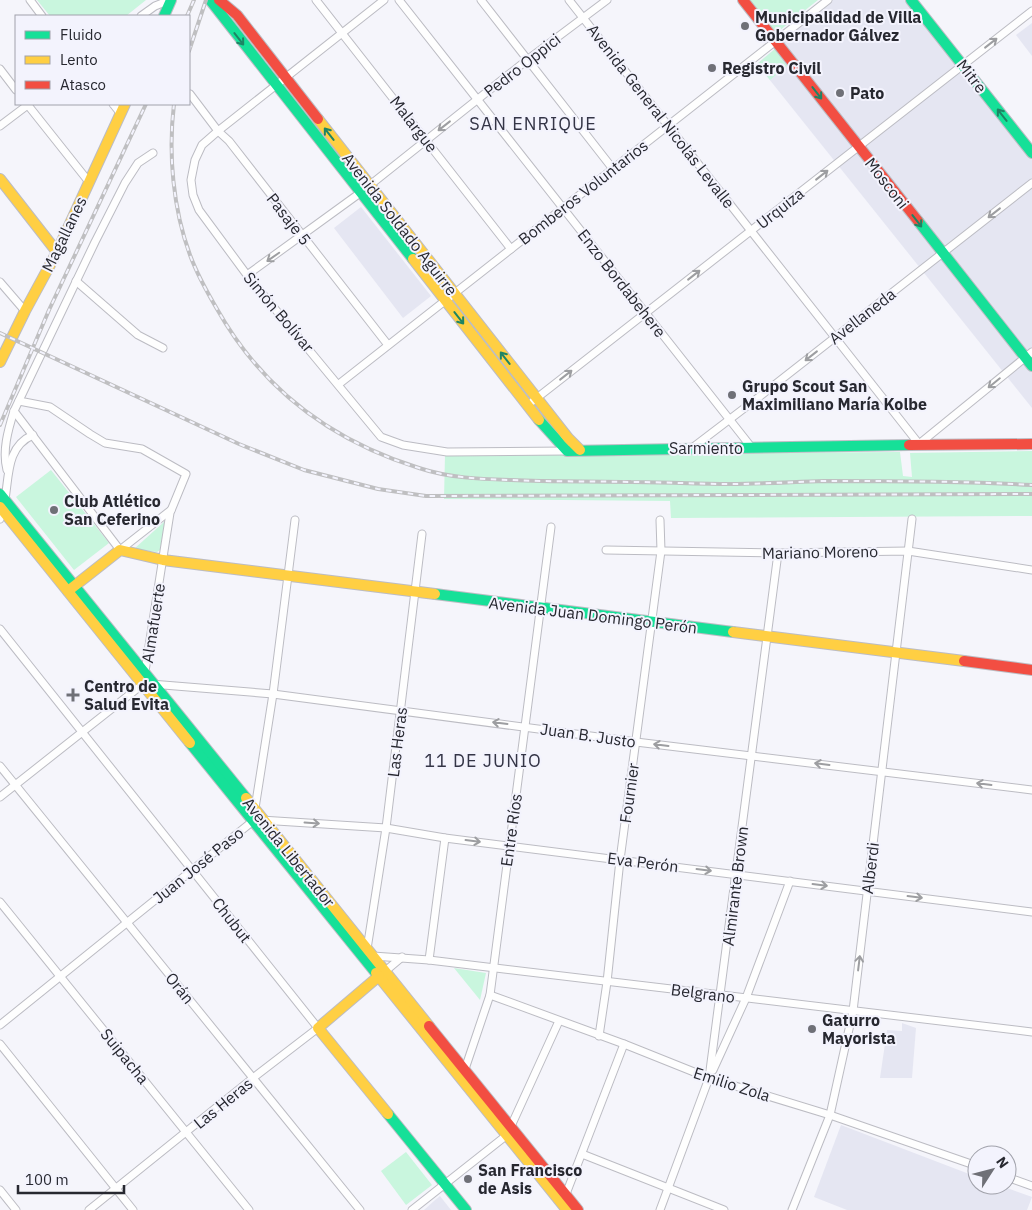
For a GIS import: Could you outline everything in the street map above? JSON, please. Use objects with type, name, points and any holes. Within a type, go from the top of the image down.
[{"type":"main road","points":[[164,15],[170,0]]},
{"type":"main road","name":"Avenida Soldado Aguirre","points":[[210,0],[527,405],[558,444],[567,451]]},
{"type":"main road","name":"Avenida Soldado Aguirre","points":[[219,0],[236,16],[285,77],[536,398],[580,450]]},
{"type":"main road","name":"Mosconi","points":[[743,0],[942,253],[1029,355],[1032,366]]},
{"type":"main road","name":"Mitre","points":[[911,0],[1032,153]]},
{"type":"main road","name":"Magallanes","points":[[0,362],[24,311],[57,252],[123,109]]},
{"type":"main road","points":[[0,179],[57,252]]},
{"type":"main road","name":"Sarmiento","points":[[567,451],[918,444],[1032,444]]},
{"type":"main road","name":"Avenida Libertador","points":[[2,506],[147,681],[509,1131],[578,1210]]},
{"type":"main road","points":[[71,588],[120,550]]},
{"type":"main road","name":"Avenida Juan Domingo Perón","points":[[120,550],[161,557],[896,650],[1032,670]]},
{"type":"main road","name":"Avenida Juan Domingo Perón","points":[[896,650],[1032,664]]},
{"type":"main road","name":"Avenida Libertador","points":[[257,817],[370,952],[382,974],[465,1069],[567,1210]]},
{"type":"main road","name":"Las Heras","points":[[318,1028],[382,974]]},
{"type":"main road","name":"Chubut","points":[[318,1028],[466,1210]]},
{"type":"street","points":[[30,0],[41,15]]},
{"type":"street","points":[[142,15],[155,6],[170,0]]},
{"type":"street","name":"Malargue","points":[[316,0],[511,249]]},
{"type":"street","points":[[218,131],[384,0]]},
{"type":"street","name":"Enzo Bordabehere","points":[[399,0],[752,448]]},
{"type":"street","points":[[481,0],[613,169]]},
{"type":"street","name":"Avenida General Nicolás Levalle","points":[[569,0],[918,444]]},
{"type":"street","name":"Pedro Oppici","points":[[247,275],[360,193],[527,60],[607,0]]},
{"type":"street","name":"Bomberos Voluntarios","points":[[339,384],[828,0]]},
{"type":"street","name":"Urquiza","points":[[527,405],[1032,11]]},
{"type":"street","points":[[0,69],[15,89]]},
{"type":"street","name":"Pasaje 5","points":[[190,94],[218,131],[230,141],[388,345]]},
{"type":"street","points":[[0,126],[27,105]]},
{"type":"street","points":[[29,105],[89,182]]},
{"type":"street","name":"Simón Bolívar","points":[[218,131],[202,145],[195,160],[191,180],[193,195],[199,210],[247,275],[381,437]]},
{"type":"street","points":[[6,470],[4,459],[14,411],[125,183],[138,163],[153,153]]},
{"type":"street","name":"Avellaneda","points":[[692,448],[1032,182]]},
{"type":"street","points":[[76,281],[138,335],[163,348]]},
{"type":"street","points":[[0,282],[24,311]]},
{"type":"street","points":[[918,444],[1029,355]]},
{"type":"street","name":"Almafuerte","points":[[0,797],[147,681],[161,557],[171,510],[186,474],[142,449],[105,442],[50,407],[19,401]]},
{"type":"street","points":[[14,411],[120,550],[171,510]]},
{"type":"street","points":[[2,506],[6,470],[14,450],[23,439],[33,435]]},
{"type":"street","name":"Sarmiento","points":[[381,437],[402,445],[447,452],[567,451]]},
{"type":"street","name":"Alberdi","points":[[792,1210],[830,1114],[853,1011],[912,519]]},
{"type":"street","name":"Juan José Paso","points":[[0,1025],[257,817],[295,520]]},
{"type":"street","name":"Fournier","points":[[599,1036],[608,982],[620,860],[661,551],[660,520]]},
{"type":"street","name":"Entre Ríos","points":[[465,1069],[490,995],[551,527]]},
{"type":"street","name":"Las Heras","points":[[370,952],[422,534]]},
{"type":"street","name":"Mariano Moreno","points":[[606,550],[778,554],[908,551],[1032,570]]},
{"type":"street","name":"Almirante Brown","points":[[660,1210],[709,1078],[778,554]]},
{"type":"street","name":"Chubut","points":[[0,629],[318,1028]]},
{"type":"street","name":"Juan B. Justo","points":[[147,681],[273,694],[636,742],[1032,790]]},
{"type":"street","name":"Orán","points":[[0,766],[360,1210]]},
{"type":"street","name":"Eva Perón","points":[[257,817],[386,828],[445,838],[1032,912]]},
{"type":"street","points":[[429,960],[445,838]]},
{"type":"street","points":[[709,1078],[746,998],[790,881]]},
{"type":"street","name":"Suipacha","points":[[0,902],[249,1210]]},
{"type":"street","name":"Belgrano","points":[[370,952],[721,996],[1032,1032]]},
{"type":"street","name":"Las Heras","points":[[382,974],[402,957]]},
{"type":"street","name":"Emilio Zola","points":[[490,995],[624,1044],[709,1078],[830,1114],[967,1162]]},
{"type":"street","points":[[412,1210],[509,1131],[559,1021]]},
{"type":"street","name":"Las Heras","points":[[89,1210],[318,1028]]},
{"type":"street","points":[[0,1044],[133,1210]]},
{"type":"street","points":[[566,1194],[624,1044]]},
{"type":"street","points":[[582,1154],[724,1210]]},
{"type":"street","points":[[1017,1181],[1032,1186]]},
{"type":"street","points":[[0,1190],[16,1210]]},
{"type":"shaded area","points":[[832,0],[912,0],[1032,144],[1032,408],[757,64]]},
{"type":"shaded area","points":[[1032,23],[1032,56],[1016,35]]},
{"type":"shaded area","points":[[361,207],[431,296],[403,318],[334,228]]},
{"type":"shaded area","points":[[902,1023],[916,1028],[912,1078],[880,1078],[887,1030],[902,1031]]},
{"type":"shaded area","points":[[841,1125],[967,1173],[967,1195],[1017,1195],[1017,1192],[1032,1197],[1027,1210],[847,1210],[814,1197]]},
{"type":"shaded area","points":[[440,1196],[451,1210],[424,1210],[434,1201]]},
{"type":"green space","points":[[37,0],[146,0],[127,15],[49,15]]},
{"type":"green space","points":[[746,0],[818,0],[774,35]]},
{"type":"green space","points":[[775,49],[787,66],[770,80],[757,64]]},
{"type":"green space","points":[[290,90],[359,178],[359,181],[357,182],[286,91]]},
{"type":"green space","points":[[370,194],[441,283],[439,287],[368,196]]},
{"type":"green space","points":[[457,302],[527,393],[524,395],[453,303]]},
{"type":"green space","points":[[1032,451],[1032,516],[671,518],[670,501],[444,499],[445,455],[900,452],[903,476],[912,477],[910,453]]},
{"type":"green space","name":"Club Atlético San Ceferino","points":[[51,470],[109,543],[74,570],[16,497]]},
{"type":"green space","points":[[165,521],[160,550],[157,552],[134,549]]},
{"type":"green space","points":[[454,968],[486,973],[480,1000]]},
{"type":"green space","points":[[406,1152],[432,1185],[406,1205],[381,1171]]},
{"type":"railway","points":[[187,15],[194,0]]},
{"type":"railway","points":[[190,48],[206,0]]},
{"type":"railway","points":[[0,425],[49,310],[146,105]]},
{"type":"railway","points":[[174,105],[172,161],[179,219],[193,262],[202,283],[217,309],[235,338],[255,364],[302,408],[329,427],[387,457],[442,474],[488,479],[730,484],[902,481],[1032,485]]},
{"type":"railway","points":[[0,333],[239,444],[304,470],[378,489],[426,496],[1032,494]]},
{"type":"traffic: fast","points":[[164,15],[171,0]]},
{"type":"traffic: fast","points":[[210,0],[413,259]]},
{"type":"traffic: fast","points":[[911,0],[1032,153]]},
{"type":"traffic: fast","points":[[918,221],[1032,366]]},
{"type":"traffic: fast","points":[[539,420],[567,451],[909,445]]},
{"type":"traffic: fast","points":[[0,494],[246,798]]},
{"type":"traffic: fast","points":[[435,594],[733,632]]},
{"type":"traffic: fast","points":[[190,743],[376,973]]},
{"type":"traffic: fast","points":[[388,1114],[466,1210]]},
{"type":"traffic: slow","points":[[0,362],[57,252],[125,105]]},
{"type":"traffic: slow","points":[[318,119],[568,438],[580,450]]},
{"type":"traffic: slow","points":[[0,179],[57,252]]},
{"type":"traffic: slow","points":[[413,259],[539,420]]},
{"type":"traffic: slow","points":[[0,507],[190,743]]},
{"type":"traffic: slow","points":[[68,591],[120,550],[163,560],[435,594]]},
{"type":"traffic: slow","points":[[733,632],[964,661]]},
{"type":"traffic: slow","points":[[246,798],[429,1026]]},
{"type":"traffic: slow","points":[[376,973],[567,1210]]},
{"type":"traffic: slow","points":[[379,976],[318,1028],[388,1114]]},
{"type":"traffic: jam","points":[[219,0],[237,15],[318,119]]},
{"type":"traffic: jam","points":[[743,0],[918,221]]},
{"type":"traffic: jam","points":[[909,445],[1032,444]]},
{"type":"traffic: jam","points":[[964,661],[1032,670]]},
{"type":"traffic: jam","points":[[429,1026],[578,1210]]},
{"type":"place","name":"Municipalidad de Villa Gobernador Gálvez","points":[[745,26]]},
{"type":"place","name":"Registro Civil","points":[[712,68]]},
{"type":"place","name":"Pato","points":[[840,93]]},
{"type":"place","name":"Grupo Scout San Maximiliano María Kolbe","points":[[732,395]]},
{"type":"place","name":"Club Atlético San Ceferino","points":[[54,510]]},
{"type":"place","name":"Centro de Salud Evita","points":[[73,695]]},
{"type":"place","name":"Gaturro Mayorista","points":[[812,1029]]},
{"type":"place","name":"San Francisco de Asis","points":[[468,1179]]},
{"type":"district","name":"SAN ENRIQUE","points":[[533,123]]},
{"type":"district","name":"11 DE JUNIO","points":[[483,760]]}]
